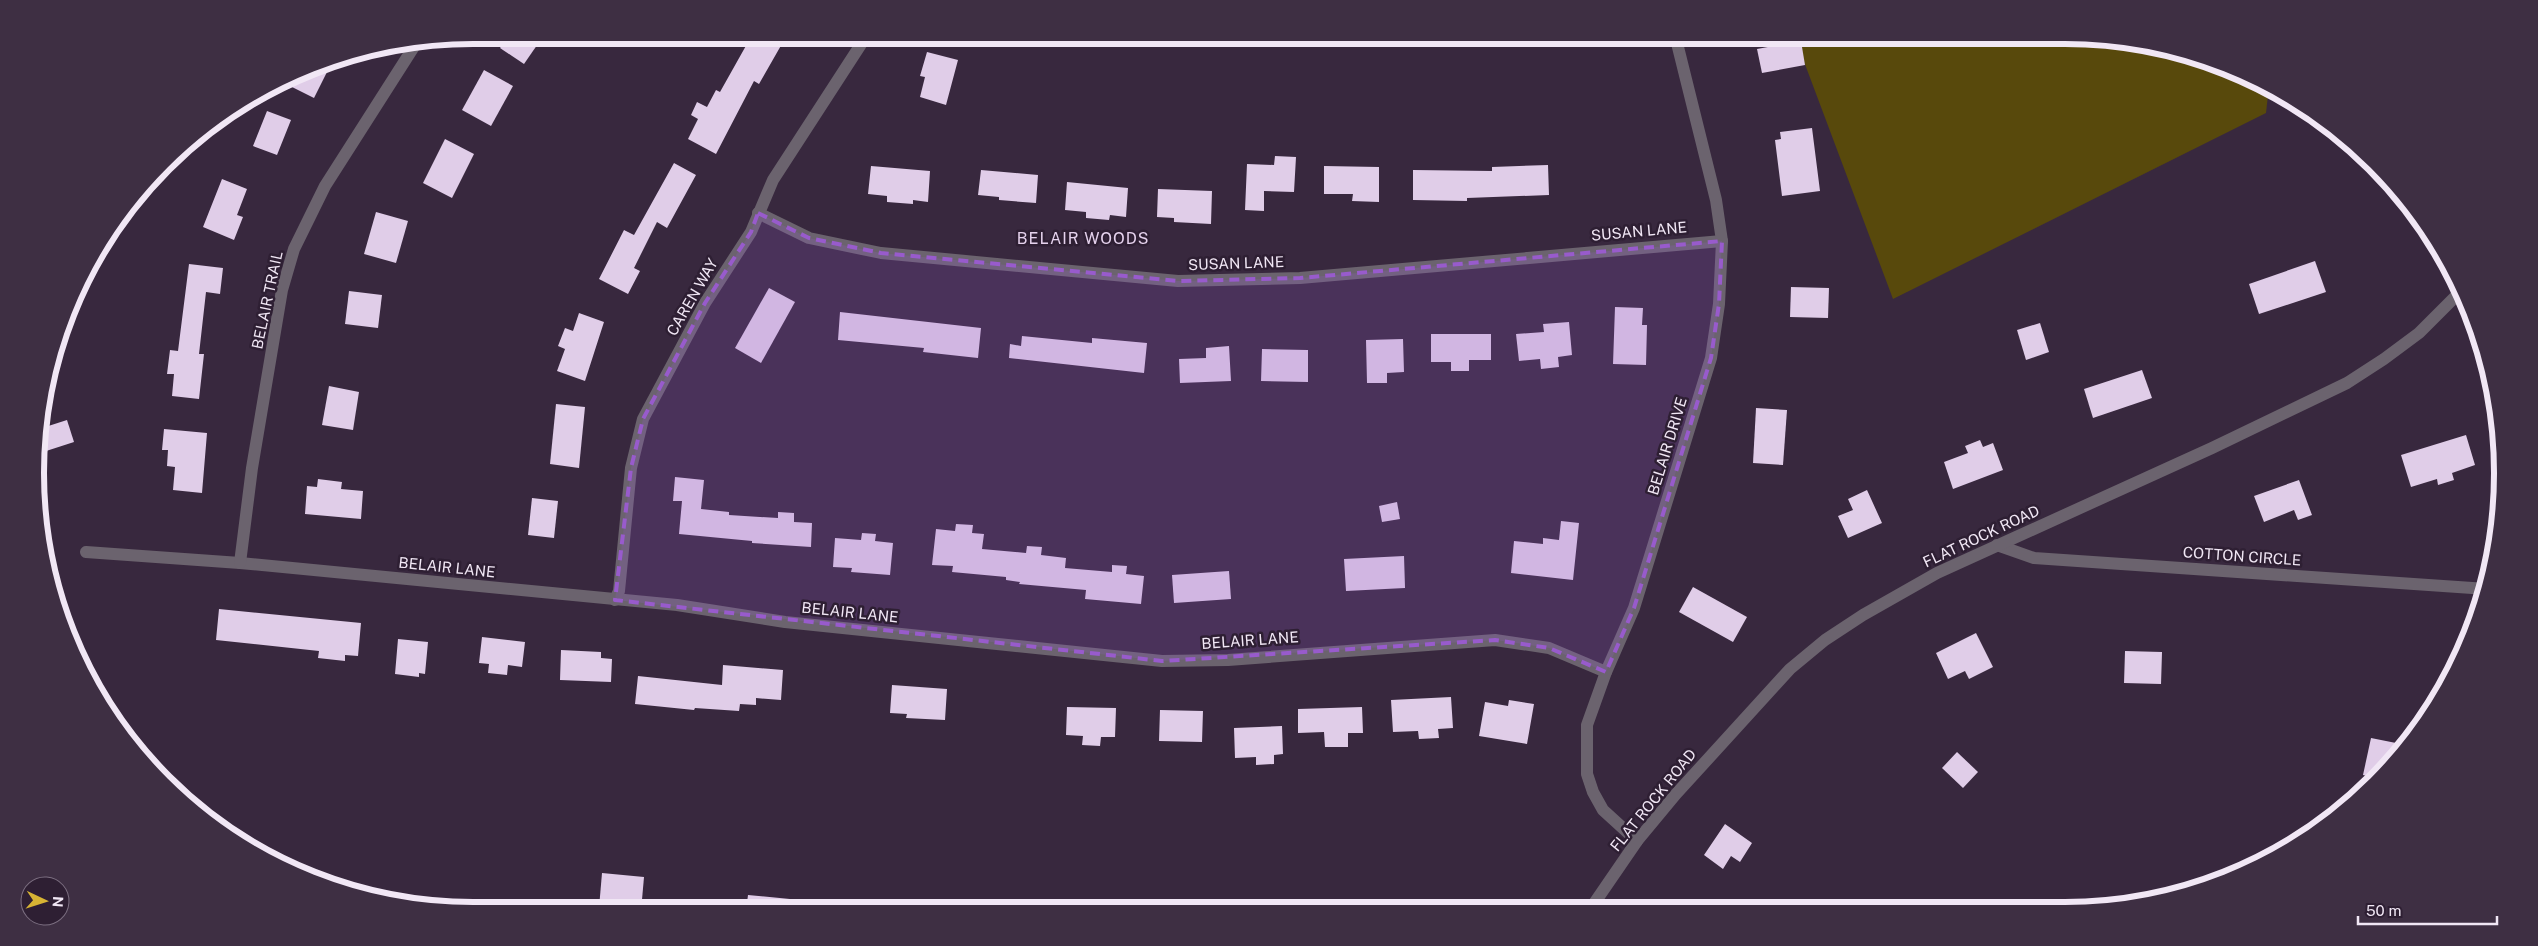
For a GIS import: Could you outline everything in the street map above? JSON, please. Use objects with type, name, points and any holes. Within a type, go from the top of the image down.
[{"type":"street","name":"CAREN WAY","points":[[615,600],[619,591],[631,468],[643,418],[705,304],[751,232],[774,180],[861,44]]},
{"type":"street","name":"BELAIR DRIVE","points":[[1637,842],[1603,810],[1593,792],[1586,774],[1587,724],[1606,672],[1634,608],[1711,358],[1719,304],[1722,241],[1716,200],[1678,44]]},
{"type":"street","name":"BELAIR TRAIL","points":[[240,563],[252,468],[282,290],[294,248],[325,186],[413,48]]},
{"type":"street","name":"SUSAN LANE","points":[[758,213],[809,238],[881,252],[1178,281],[1300,278],[1722,241]]},
{"type":"street","name":"FLAT ROCK ROAD","points":[[1595,902],[1637,842],[1676,794],[1790,669],[1818,646],[1862,615],[1937,572],[2212,448],[2347,382],[2384,359],[2418,332],[2456,296]]},
{"type":"street","name":"COTTON CIRCLE","points":[[1997,545],[2034,558],[2478,589]]},
{"type":"street","name":"BELAIR LANE","points":[[86,552],[240,563],[677,605],[804,624],[1162,661],[1228,660],[1494,640],[1549,648],[1606,672]]},
{"type":"highlighted area","points":[[758,213],[809,238],[881,253],[1178,281],[1300,278],[1722,241],[1719,304],[1711,358],[1634,608],[1606,672],[1549,648],[1495,640],[1162,661],[615,600],[631,468],[643,419],[705,303],[751,232]]},
{"type":"shaded area","points":[[1797,44],[2065,44],[2121,47],[2176,58],[2229,76],[2268,95],[2266,113],[1893,299]]},
{"type":"building","points":[[503,44],[538,44],[524,64],[500,48]]},
{"type":"building","points":[[747,44],[782,44],[759,84],[754,81],[716,154],[688,139],[698,119],[691,115],[697,102],[707,107],[716,90],[720,92]]},
{"type":"building","points":[[1784,44],[1802,44],[1805,65],[1762,73],[1757,49]]},
{"type":"building","points":[[927,52],[958,60],[946,105],[920,97],[925,77],[920,76]]},
{"type":"building","points":[[328,69],[314,98],[289,85]]},
{"type":"building","points":[[484,70],[513,86],[491,126],[462,110]]},
{"type":"building","points":[[267,111],[291,120],[277,155],[253,146]]},
{"type":"building","points":[[1812,128],[1820,191],[1782,196],[1775,140],[1781,139],[1780,132]]},
{"type":"building","points":[[445,139],[474,154],[452,198],[423,183]]},
{"type":"building","points":[[1275,156],[1296,157],[1294,192],[1264,191],[1264,211],[1245,210],[1247,164],[1274,165]]},
{"type":"building","points":[[674,163],[696,175],[667,228],[657,222],[634,268],[640,271],[628,294],[599,279],[624,230],[634,235]]},
{"type":"building","points":[[1548,165],[1549,195],[1467,198],[1467,201],[1413,200],[1413,170],[1492,171],[1492,167]]},
{"type":"building","points":[[871,166],[930,171],[928,202],[913,200],[913,204],[887,202],[887,196],[868,194]]},
{"type":"building","points":[[1324,166],[1379,167],[1379,202],[1352,201],[1353,194],[1324,194]]},
{"type":"building","points":[[981,170],[1038,175],[1036,203],[999,200],[999,197],[978,195]]},
{"type":"building","points":[[222,179],[247,189],[237,215],[243,217],[234,240],[203,227]]},
{"type":"building","points":[[1067,182],[1128,188],[1126,217],[1110,215],[1109,220],[1086,218],[1086,212],[1065,210]]},
{"type":"building","points":[[1158,189],[1212,191],[1211,224],[1174,222],[1174,218],[1157,217]]},
{"type":"building","points":[[376,212],[408,221],[396,263],[364,254]]},
{"type":"building","points":[[2315,261],[2326,292],[2259,314],[2249,284]]},
{"type":"building","points":[[189,264],[223,268],[220,294],[206,292],[199,354],[204,354],[199,399],[172,396],[174,374],[167,374],[170,350],[178,351]]},
{"type":"building","points":[[1791,287],[1829,288],[1828,318],[1790,317]]},
{"type":"building","points":[[769,288],[795,302],[761,363],[735,348]]},
{"type":"building","points":[[349,291],[382,295],[378,328],[345,324]]},
{"type":"building","points":[[1615,307],[1643,308],[1642,325],[1647,325],[1646,365],[1613,364]]},
{"type":"building","points":[[840,312],[981,328],[978,358],[923,352],[924,348],[838,340]]},
{"type":"building","points":[[579,313],[604,322],[585,381],[557,371],[565,349],[558,346],[565,328],[573,331]]},
{"type":"building","points":[[1569,322],[1572,355],[1558,357],[1559,367],[1541,369],[1540,359],[1519,361],[1516,334],[1544,332],[1543,324]]},
{"type":"building","points":[[2040,323],[2049,352],[2026,360],[2017,330]]},
{"type":"building","points":[[1431,334],[1491,334],[1491,360],[1469,360],[1469,371],[1451,371],[1451,362],[1431,362]]},
{"type":"building","points":[[1022,336],[1092,343],[1092,338],[1147,343],[1144,373],[1009,358],[1010,344],[1021,346]]},
{"type":"building","points":[[1403,339],[1404,372],[1387,373],[1387,383],[1367,383],[1366,340]]},
{"type":"building","points":[[1229,346],[1231,381],[1180,383],[1179,359],[1206,358],[1206,348]]},
{"type":"building","points":[[1262,349],[1308,350],[1308,382],[1261,381]]},
{"type":"building","points":[[2142,370],[2152,398],[2093,418],[2084,389]]},
{"type":"building","points":[[329,386],[359,392],[353,430],[322,425]]},
{"type":"building","points":[[556,404],[585,407],[579,468],[550,464]]},
{"type":"building","points":[[1756,408],[1787,410],[1783,465],[1753,463]]},
{"type":"building","points":[[67,420],[74,442],[45,451],[46,427]]},
{"type":"building","points":[[164,429],[207,433],[202,493],[173,490],[175,467],[167,466],[168,450],[162,450]]},
{"type":"building","points":[[2466,435],[2475,465],[2452,473],[2454,480],[2438,485],[2437,479],[2411,487],[2401,455]]},
{"type":"building","points":[[1980,440],[1983,447],[1993,443],[2003,470],[1953,489],[1944,462],[1968,453],[1965,446]]},
{"type":"building","points":[[675,477],[704,480],[701,509],[729,512],[729,515],[778,518],[778,512],[794,513],[794,522],[812,523],[811,547],[752,543],[752,541],[679,534],[682,501],[673,501]]},
{"type":"building","points":[[318,479],[342,482],[341,489],[363,491],[361,519],[305,514],[307,486],[317,487]]},
{"type":"building","points":[[2299,480],[2312,515],[2298,520],[2294,510],[2264,522],[2254,496]]},
{"type":"building","points":[[1867,490],[1882,523],[1848,538],[1838,516],[1853,510],[1848,499]]},
{"type":"building","points":[[532,498],[558,501],[554,538],[528,535]]},
{"type":"building","points":[[1397,502],[1400,519],[1382,522],[1379,506]]},
{"type":"building","points":[[1561,521],[1579,523],[1573,580],[1511,573],[1514,541],[1543,544],[1543,538],[1559,540]]},
{"type":"building","points":[[956,524],[973,525],[972,533],[984,534],[982,549],[1026,553],[1027,546],[1042,547],[1041,555],[1066,558],[1065,568],[1112,572],[1112,565],[1127,566],[1126,574],[1144,576],[1141,604],[1085,599],[1086,590],[1019,584],[1020,582],[1006,580],[1006,577],[952,572],[953,566],[932,565],[936,529],[955,531]]},
{"type":"building","points":[[862,533],[876,534],[875,541],[893,543],[890,575],[851,572],[852,568],[833,567],[835,538],[861,540]]},
{"type":"building","points":[[1404,556],[1405,588],[1346,591],[1344,559]]},
{"type":"building","points":[[1229,571],[1231,599],[1174,603],[1172,575]]},
{"type":"building","points":[[1693,587],[1747,617],[1733,642],[1679,612]]},
{"type":"building","points":[[219,609],[361,623],[358,656],[345,655],[345,661],[318,658],[319,651],[216,640]]},
{"type":"building","points":[[1976,633],[1993,667],[1969,679],[1965,671],[1948,679],[1936,653]]},
{"type":"building","points":[[482,637],[525,642],[522,667],[508,665],[507,675],[488,673],[489,664],[479,663]]},
{"type":"building","points":[[398,639],[428,642],[425,674],[419,673],[419,677],[395,674]]},
{"type":"building","points":[[561,650],[601,652],[601,658],[612,659],[611,682],[560,680]]},
{"type":"building","points":[[2125,651],[2162,652],[2161,684],[2124,683]]},
{"type":"building","points":[[723,665],[783,670],[781,700],[756,698],[756,705],[740,704],[739,711],[695,708],[694,710],[635,704],[638,676],[722,685]]},
{"type":"building","points":[[892,685],[947,689],[945,720],[906,718],[907,714],[890,713]]},
{"type":"building","points":[[1451,697],[1453,728],[1438,729],[1439,738],[1419,739],[1418,731],[1393,732],[1391,700]]},
{"type":"building","points":[[1509,700],[1534,704],[1527,744],[1479,736],[1485,702],[1508,706]]},
{"type":"building","points":[[1067,707],[1116,708],[1115,737],[1101,737],[1100,746],[1082,745],[1083,736],[1066,735]]},
{"type":"building","points":[[1362,707],[1363,733],[1348,733],[1348,747],[1325,747],[1324,732],[1298,733],[1298,709]]},
{"type":"building","points":[[1160,710],[1203,711],[1202,742],[1159,741]]},
{"type":"building","points":[[1282,726],[1283,754],[1274,755],[1274,764],[1256,765],[1256,757],[1235,758],[1234,728]]},
{"type":"building","points":[[2371,738],[2396,743],[2395,748],[2369,777],[2363,775]]},
{"type":"building","points":[[1957,752],[1978,772],[1963,788],[1942,768]]},
{"type":"building","points":[[1725,824],[1752,843],[1740,862],[1731,856],[1723,869],[1704,855]]},
{"type":"building","points":[[602,873],[644,877],[642,902],[600,902]]},
{"type":"building","points":[[748,895],[800,900],[800,902],[747,902]]},
{"type":"district","name":"BELAIR WOODS","points":[[1083,238]]}]
